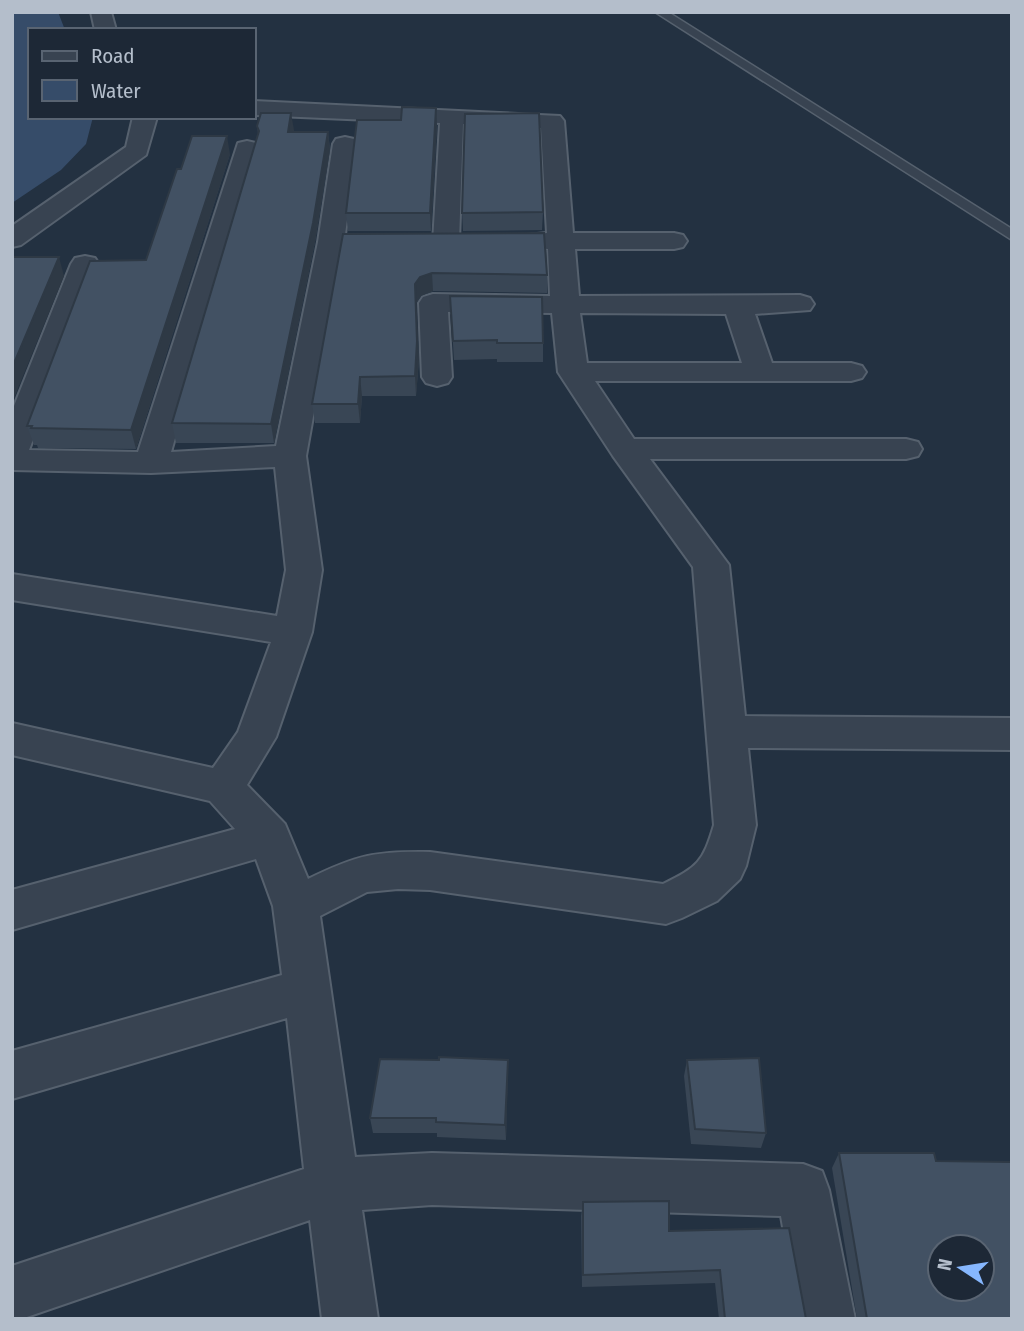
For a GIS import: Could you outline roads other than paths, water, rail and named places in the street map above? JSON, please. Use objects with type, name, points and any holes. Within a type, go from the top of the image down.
[{"type":"street","points":[[256,108],[552,121],[565,304],[573,372],[625,449],[710,565],[735,825],[724,866],[701,887],[666,904],[430,871],[398,870],[360,874],[296,906]]},
{"type":"street","points":[[446,242],[452,117]]},
{"type":"street","points":[[12,239],[137,150],[145,119]]},
{"type":"street","points":[[223,786],[256,737],[293,632],[304,570],[290,456],[344,242],[345,144]]},
{"type":"street","points":[[151,463],[247,148]]},
{"type":"street","points":[[510,241],[674,241]]},
{"type":"street","points":[[12,452],[84,264]]},
{"type":"street","points":[[437,377],[433,303],[738,306],[800,304]]},
{"type":"street","points":[[738,306],[760,373]]},
{"type":"street","points":[[573,372],[851,372]]},
{"type":"street","points":[[625,449],[906,449]]},
{"type":"street","points":[[12,460],[151,463],[290,456]]},
{"type":"street","points":[[12,587],[293,632]]},
{"type":"street","points":[[728,732],[1012,734]]},
{"type":"street","points":[[12,739],[223,786],[270,837],[296,906],[350,1319]]},
{"type":"street","points":[[12,910],[270,837]]},
{"type":"street","points":[[12,1075],[307,990]]},
{"type":"street","points":[[13,1302],[334,1185],[432,1179],[803,1190],[827,1319]]},
{"type":"lane","points":[[660,12],[1012,236]]},
{"type":"water","points":[[12,12],[58,12],[64,28],[28,28],[28,119],[92,119],[86,144],[61,170],[12,203]]}]
